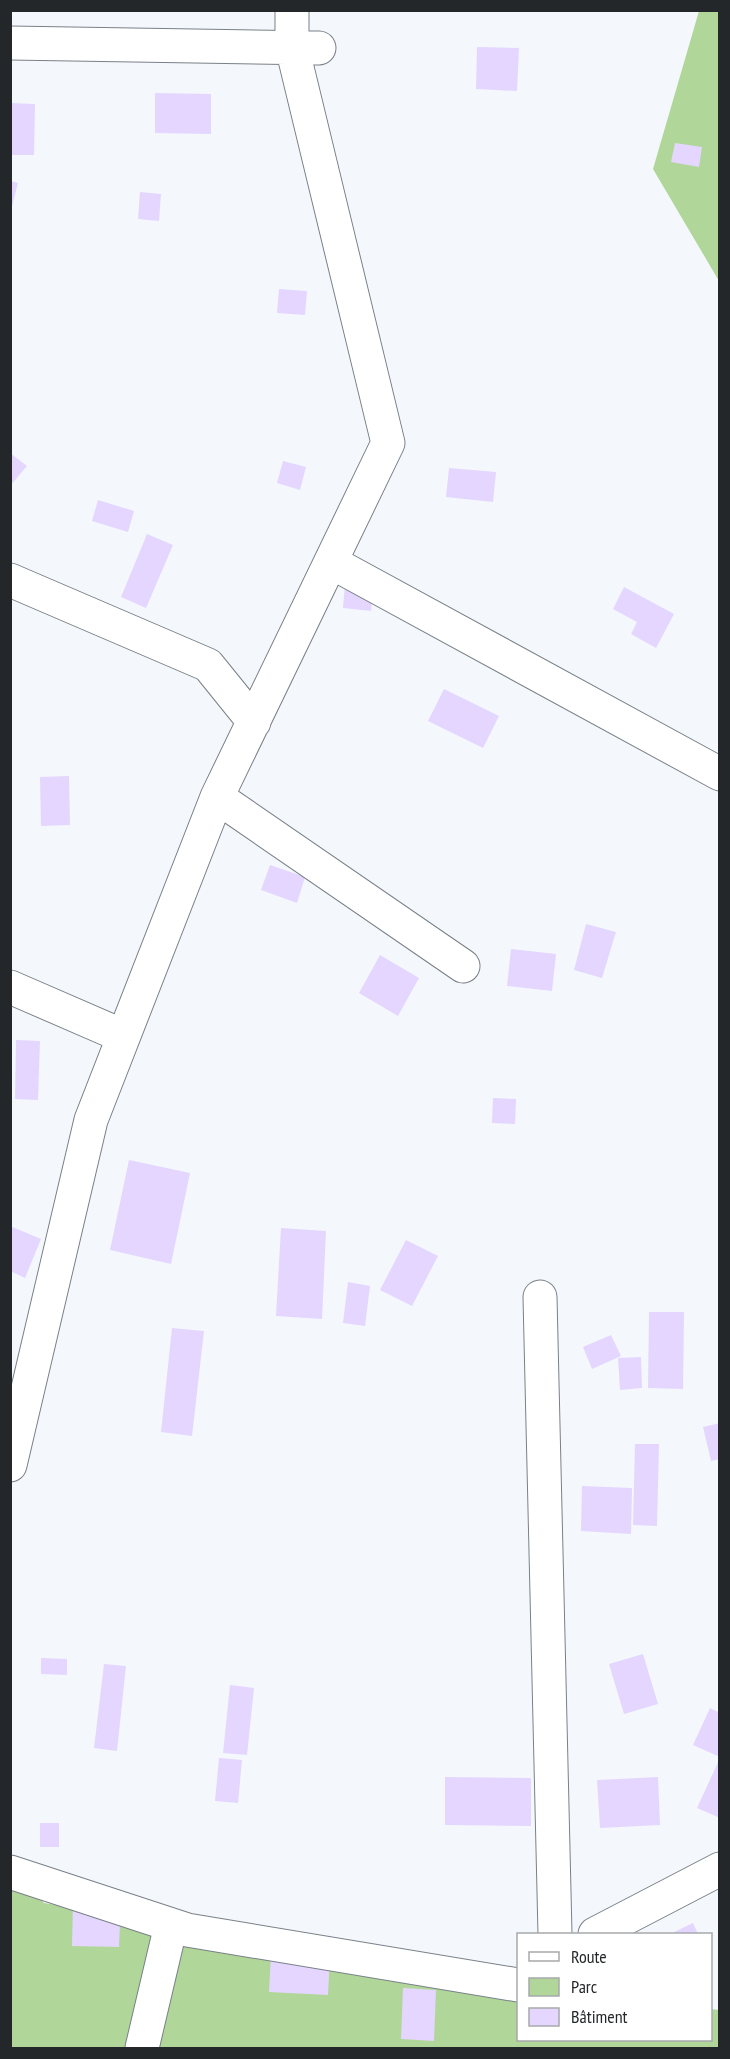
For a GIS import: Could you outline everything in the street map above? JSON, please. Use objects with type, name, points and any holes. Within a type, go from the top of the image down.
[{"type":"street","points":[[10,1465],[91,1120],[218,797],[388,443],[306,47],[292,10]]},
{"type":"street","points":[[10,43],[306,47]]},
{"type":"street","points":[[331,562],[720,774]]},
{"type":"street","points":[[10,580],[208,665],[254,722]]},
{"type":"street","points":[[218,797],[463,966]]},
{"type":"street","points":[[10,987],[123,1036]]},
{"type":"street","points":[[540,1297],[555,1933]]},
{"type":"street","points":[[599,1933],[720,1869]]},
{"type":"street","points":[[10,1872],[187,1930],[517,1985]]},
{"type":"street","points":[[142,2049],[171,1925]]},
{"type":"green space","points":[[699,11],[719,11],[719,281],[653,169]]},
{"type":"green space","points":[[10,1865],[44,1903],[517,1978],[517,2041],[712,2041],[712,2009],[719,2010],[719,2048],[11,2048]]},
{"type":"building","points":[[477,47],[519,48],[517,91],[476,89]]},
{"type":"building","points":[[155,93],[211,94],[211,134],[155,133]]},
{"type":"building","points":[[10,103],[35,104],[34,155],[10,155]]},
{"type":"building","points":[[675,143],[702,147],[699,167],[671,162]]},
{"type":"building","points":[[10,181],[18,183],[11,211],[10,211]]},
{"type":"building","points":[[140,192],[161,194],[159,221],[138,219]]},
{"type":"building","points":[[279,289],[307,291],[305,315],[277,313]]},
{"type":"building","points":[[10,453],[27,466],[10,486]]},
{"type":"building","points":[[283,461],[306,467],[300,490],[277,483]]},
{"type":"building","points":[[449,468],[496,472],[493,502],[446,497]]},
{"type":"building","points":[[98,500],[134,511],[128,532],[92,521]]},
{"type":"building","points":[[147,534],[173,545],[146,608],[121,597]]},
{"type":"building","points":[[345,584],[374,586],[371,611],[343,608]]},
{"type":"building","points":[[624,587],[674,614],[656,648],[631,634],[637,622],[613,609]]},
{"type":"building","points":[[444,689],[499,716],[483,748],[428,721]]},
{"type":"building","points":[[69,776],[70,825],[41,826],[40,777]]},
{"type":"building","points":[[270,865],[305,877],[297,903],[261,890]]},
{"type":"building","points":[[586,924],[616,932],[602,978],[574,970]]},
{"type":"building","points":[[511,949],[556,954],[552,991],[507,986]]},
{"type":"building","points":[[380,955],[419,978],[398,1016],[359,993]]},
{"type":"building","points":[[16,1040],[40,1041],[38,1100],[15,1099]]},
{"type":"building","points":[[493,1098],[516,1099],[515,1124],[492,1123]]},
{"type":"building","points":[[129,1160],[190,1173],[171,1264],[110,1250]]},
{"type":"building","points":[[10,1226],[41,1239],[25,1278],[10,1271]]},
{"type":"building","points":[[281,1228],[326,1231],[322,1319],[276,1316]]},
{"type":"building","points":[[406,1240],[438,1256],[412,1306],[380,1290]]},
{"type":"building","points":[[348,1282],[370,1286],[365,1326],[343,1323]]},
{"type":"building","points":[[649,1312],[684,1312],[683,1389],[648,1388]]},
{"type":"building","points":[[172,1328],[204,1331],[192,1436],[161,1432]]},
{"type":"building","points":[[611,1335],[621,1356],[592,1369],[583,1347]]},
{"type":"building","points":[[641,1357],[642,1388],[620,1390],[618,1358]]},
{"type":"building","points":[[720,1423],[720,1459],[711,1461],[703,1427]]},
{"type":"building","points":[[635,1444],[659,1444],[657,1526],[633,1525]]},
{"type":"building","points":[[582,1486],[632,1488],[631,1534],[581,1531]]},
{"type":"building","points":[[643,1654],[658,1704],[624,1714],[609,1664]]},
{"type":"building","points":[[41,1658],[67,1659],[67,1675],[41,1674]]},
{"type":"building","points":[[104,1664],[126,1666],[117,1751],[94,1748]]},
{"type":"building","points":[[230,1685],[254,1688],[247,1755],[223,1753]]},
{"type":"building","points":[[710,1708],[720,1713],[720,1757],[693,1745]]},
{"type":"building","points":[[219,1758],[242,1760],[238,1803],[215,1801]]},
{"type":"building","points":[[720,1758],[720,1818],[697,1808]]},
{"type":"building","points":[[445,1777],[531,1778],[531,1826],[445,1825]]},
{"type":"building","points":[[658,1777],[660,1825],[600,1828],[597,1780]]},
{"type":"building","points":[[40,1823],[59,1823],[59,1847],[40,1847]]},
{"type":"building","points":[[73,1899],[121,1900],[119,1947],[72,1946]]},
{"type":"building","points":[[693,1923],[698,1933],[672,1933]]},
{"type":"building","points":[[272,1934],[331,1936],[328,1995],[269,1992]]},
{"type":"building","points":[[403,1988],[436,1990],[434,2041],[401,2039]]}]
